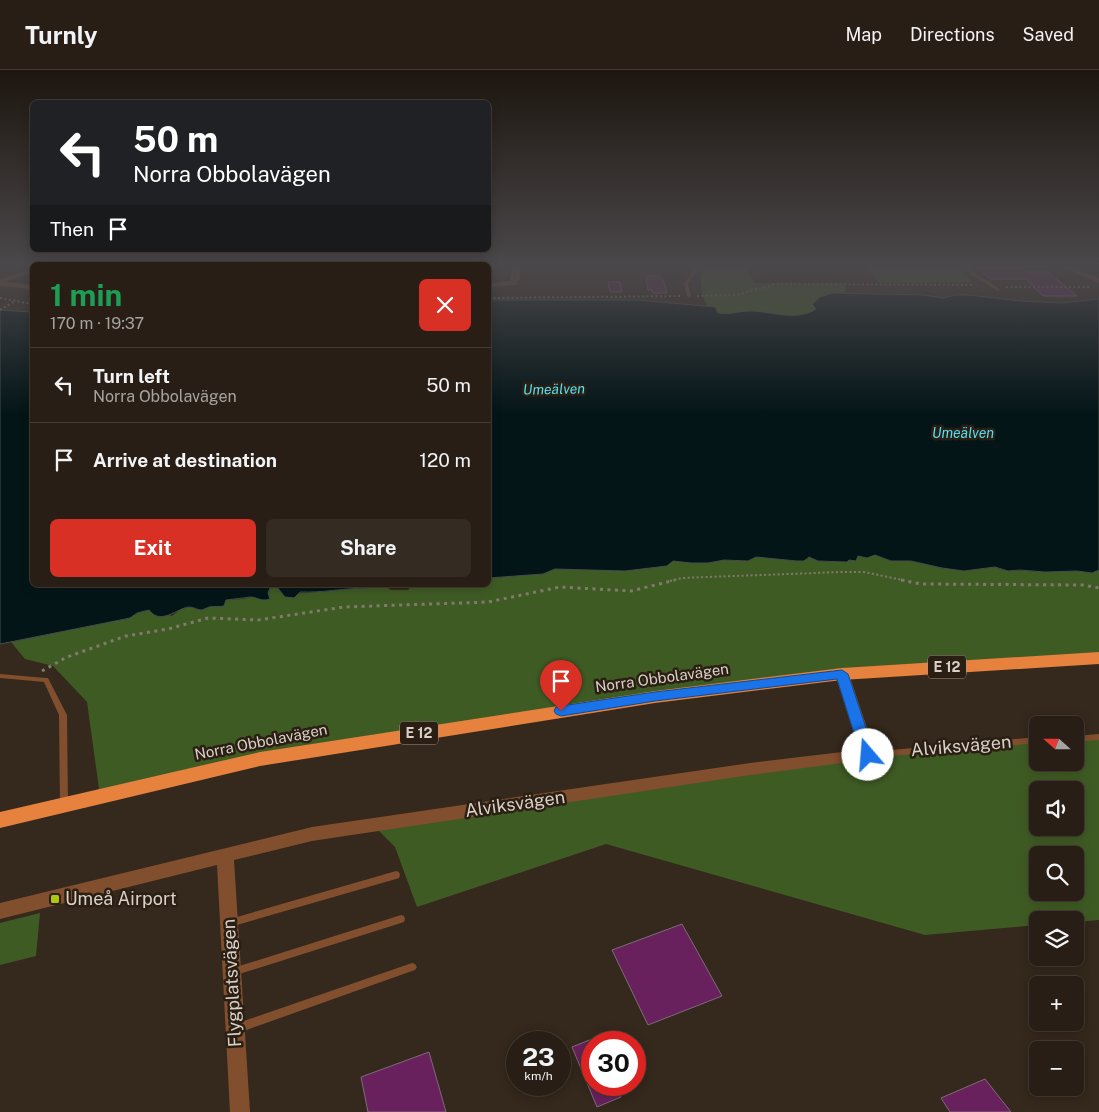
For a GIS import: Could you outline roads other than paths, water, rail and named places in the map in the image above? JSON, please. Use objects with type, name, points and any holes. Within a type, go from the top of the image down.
[{"type":"highway","name":"Norra Obbolavägen","points":[[0,820],[260,759],[655,696],[842,674],[1099,658]]},
{"type":"street","points":[[842,674],[868,755]]},
{"type":"street","name":"Alviksvägen","points":[[0,911],[321,832],[750,769],[868,755]]},
{"type":"street","name":"Flygplatsvägen","points":[[225,855],[240,1112]]},
{"type":"lane","points":[[0,676],[46,680],[63,715],[64,805]]},
{"type":"lane","points":[[1084,738],[1099,737]]},
{"type":"lane","name":"Alviksvägen","points":[[868,755],[1029,741]]},
{"type":"lane","points":[[228,924],[396,875]]},
{"type":"lane","points":[[232,973],[401,919]]},
{"type":"lane","points":[[235,1029],[412,967]]},
{"type":"water","points":[[0,316],[30,316],[30,587],[277,587],[270,588],[268,593],[270,599],[267,600],[250,597],[226,600],[224,606],[209,607],[201,610],[189,607],[164,616],[154,615],[149,610],[137,613],[130,618],[0,644]]},
{"type":"water","name":"Umeälven","points":[[491,316],[1099,316],[1099,570],[1092,573],[1077,571],[1008,571],[995,567],[964,571],[911,561],[891,561],[875,555],[867,558],[858,556],[856,561],[849,560],[847,562],[818,561],[809,557],[804,561],[756,557],[748,561],[724,560],[708,563],[673,561],[667,566],[625,571],[555,569],[543,574],[491,578]]},
{"type":"water","points":[[277,587],[369,587],[300,592],[294,598],[285,597]]},
{"type":"place","name":"Umeå Airport","points":[[55,899]]}]
